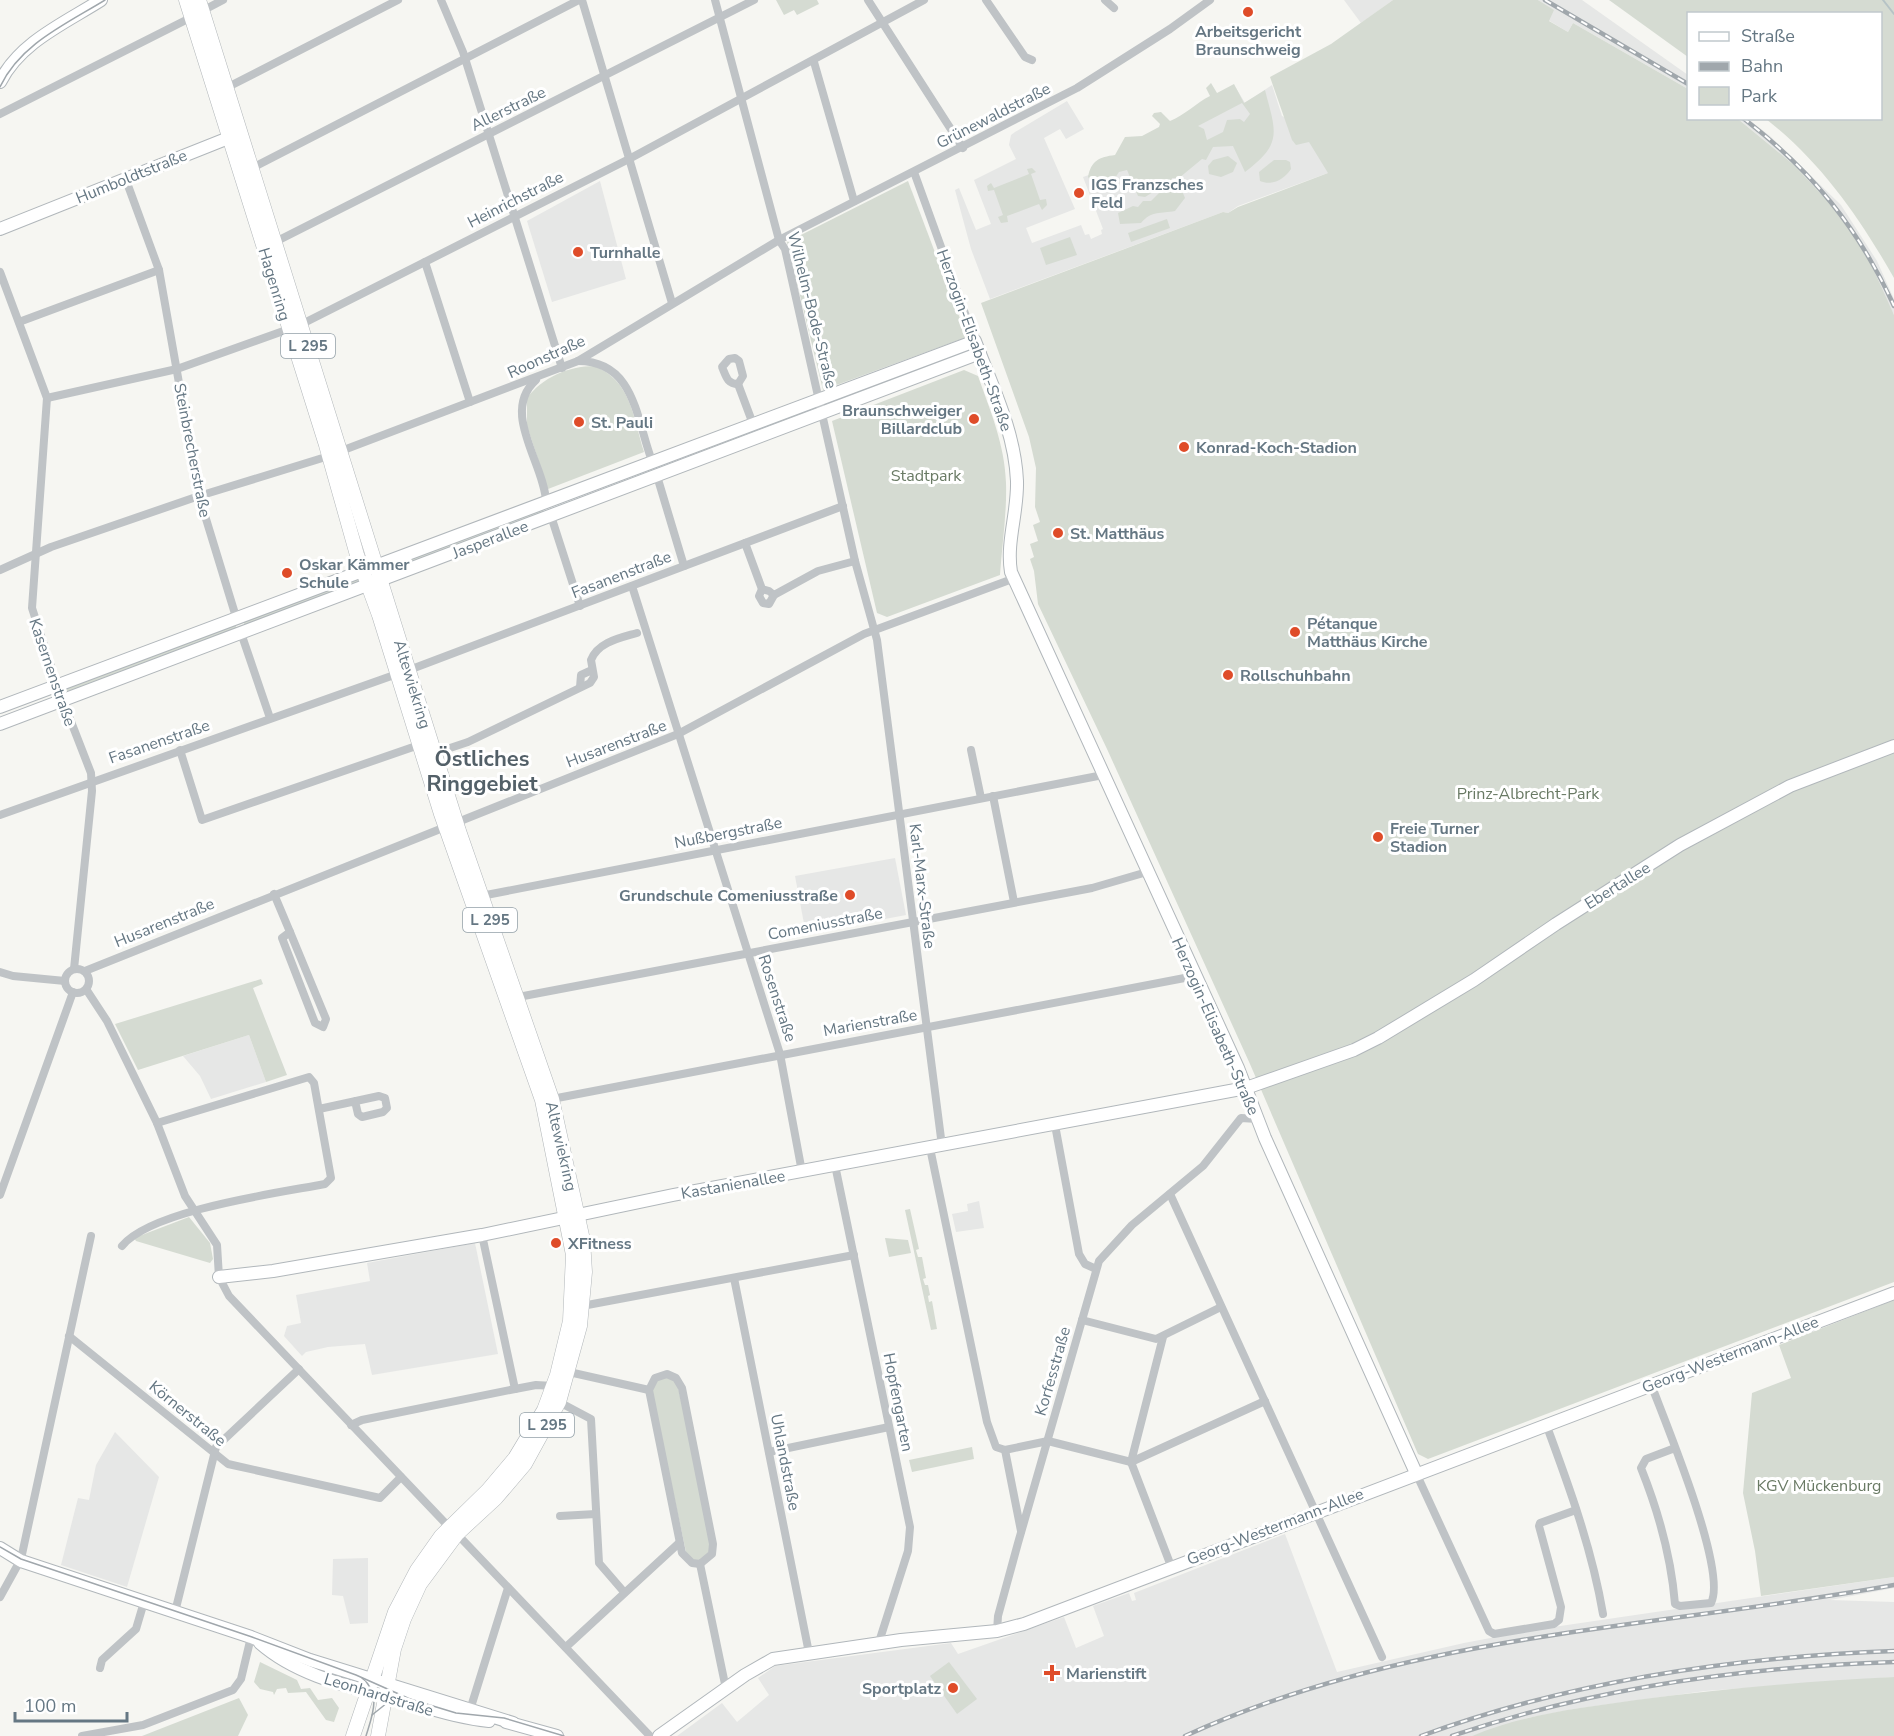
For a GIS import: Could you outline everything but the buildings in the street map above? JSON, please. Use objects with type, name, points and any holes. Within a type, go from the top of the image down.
[{"type":"main road","name":"Hagenring","points":[[186,0],[198,9],[226,88],[235,135],[252,168],[275,242],[295,327]]},
{"type":"main road","name":"Hagenring","points":[[198,9],[335,453],[376,564]]},
{"type":"main road","name":"Hagenring","points":[[335,453],[362,569]]},
{"type":"main road","name":"Altewiekring","points":[[370,1686],[403,1596],[420,1564],[453,1531],[488,1490],[515,1458],[534,1429],[553,1386],[567,1340],[572,1300],[573,1255],[572,1215],[552,1099],[512,999],[451,824],[435,753],[403,672],[375,583],[376,564]]},
{"type":"main road","name":"Altewiekring","points":[[362,569],[375,583]]},
{"type":"main road","name":"Altewiekring","points":[[387,1691],[394,1649],[409,1607],[427,1573],[453,1531],[496,1498],[525,1464],[564,1405],[580,1326],[584,1256],[546,1114],[481,896],[420,745],[403,672]]},
{"type":"main road","name":"L 295","points":[[354,1736],[370,1686]]},
{"type":"main road","name":"L 295","points":[[378,1736],[387,1691]]},
{"type":"street","points":[[0,82],[12,61],[26,47],[101,0]]},
{"type":"street","points":[[0,114],[198,9],[224,0]]},
{"type":"street","points":[[226,88],[398,0]]},
{"type":"street","points":[[441,0],[464,58],[562,368]]},
{"type":"street","points":[[252,168],[580,0],[606,76],[672,303]]},
{"type":"street","name":"Wilhelm-Bode-Straße","points":[[715,0],[779,240],[784,249],[820,399],[855,561],[874,630]]},
{"type":"street","name":"Allerstraße","points":[[275,242],[754,0]]},
{"type":"street","points":[[868,0],[963,148]]},
{"type":"street","name":"Heinrichstraße","points":[[47,398],[177,369],[295,327],[629,159],[814,62],[924,0]]},
{"type":"street","points":[[986,0],[1025,57],[1032,60]]},
{"type":"street","points":[[1105,0],[1114,8]]},
{"type":"street","name":"Grünewaldstraße","points":[[779,240],[1077,88],[1170,29],[1210,0]]},
{"type":"street","points":[[814,62],[854,201]]},
{"type":"street","name":"Humboldtstraße","points":[[0,229],[235,135]]},
{"type":"street","name":"Herzogin-Elisabeth-Straße","points":[[914,172],[1012,446],[1017,483],[1015,578],[1246,1088],[1257,1119],[1416,1473]]},
{"type":"street","name":"Steinbrecherstraße","points":[[126,180],[159,270],[199,496],[270,718]]},
{"type":"street","name":"Humboldtstraße","points":[[0,220],[21,219]]},
{"type":"street","name":"Roonstraße","points":[[0,570],[37,554],[199,496],[335,453],[562,368],[578,361],[779,240]]},
{"type":"street","points":[[425,262],[470,402]]},
{"type":"street","points":[[19,322],[159,270]]},
{"type":"street","name":"Kasernenstraße","points":[[0,272],[47,398],[32,615],[91,774],[74,969]]},
{"type":"street","name":"Jasperallee","points":[[0,707],[362,569],[820,399],[978,347]]},
{"type":"street","name":"Jasperallee","points":[[0,724],[823,413],[978,347]]},
{"type":"street","points":[[578,361],[600,364],[618,373],[628,390],[684,566]]},
{"type":"street","points":[[541,376],[525,393],[522,417],[580,606]]},
{"type":"street","points":[[738,384],[753,424]]},
{"type":"street","name":"Fasanenstraße","points":[[0,815],[403,672],[843,506]]},
{"type":"street","points":[[745,543],[762,589],[774,596],[818,570],[855,561]]},
{"type":"street","name":"Husarenstraße","points":[[85,971],[678,734],[874,630],[1015,578]]},
{"type":"street","name":"Rosenstraße","points":[[632,586],[780,1054],[802,1172]]},
{"type":"street","name":"Karl-Marx-Straße","points":[[874,630],[926,1028],[936,1147],[987,1422],[996,1447],[1005,1450]]},
{"type":"street","points":[[435,753],[468,742],[593,680],[591,660],[599,649],[609,642],[637,633]]},
{"type":"street","points":[[180,750],[202,820],[420,745]]},
{"type":"street","name":"Ebertallee","points":[[1246,1088],[1354,1050],[1408,1021],[1474,980],[1556,924],[1680,845],[1790,786],[1894,746]]},
{"type":"street","points":[[971,750],[981,798]]},
{"type":"street","name":"Nußbergstraße","points":[[481,896],[1103,775]]},
{"type":"street","points":[[993,796],[1014,902]]},
{"type":"street","name":"Comeniusstraße","points":[[512,999],[1109,885],[1147,872]]},
{"type":"street","points":[[274,894],[290,932],[326,1019],[323,1027],[315,1023],[282,938],[290,932]]},
{"type":"street","points":[[65,981],[66,976],[74,969],[85,971],[89,976],[86,988],[107,1021],[157,1123],[192,1211],[217,1245],[219,1277],[229,1296],[650,1736]]},
{"type":"street","points":[[0,972],[13,976],[65,981],[73,992]]},
{"type":"street","name":"Marienstraße","points":[[552,1099],[1195,976]]},
{"type":"street","points":[[73,992],[86,988]]},
{"type":"street","points":[[0,1195],[73,992]]},
{"type":"street","points":[[122,1246],[130,1236],[192,1211],[330,1181],[331,1176],[313,1080],[307,1077],[157,1123]]},
{"type":"street","name":"Kastanienallee","points":[[219,1277],[273,1271],[482,1234],[1246,1088]]},
{"type":"street","points":[[319,1109],[355,1101]]},
{"type":"street","points":[[1055,1125],[1079,1254],[1085,1264],[1096,1269],[1118,1238],[1215,1154],[1241,1118],[1257,1119]]},
{"type":"street","name":"Hopfengarten","points":[[835,1165],[910,1527],[910,1542],[879,1642]]},
{"type":"street","points":[[1170,1194],[1382,1657]]},
{"type":"street","points":[[482,1234],[515,1389]]},
{"type":"street","points":[[0,1597],[21,1561],[91,1236]]},
{"type":"street","points":[[582,1306],[854,1255]]},
{"type":"street","name":"Korfesstraße","points":[[997,1631],[998,1616],[1096,1269]]},
{"type":"street","name":"Uhlandstraße","points":[[734,1278],[808,1653]]},
{"type":"street","name":"Georg-Westermann-Allee","points":[[659,1736],[773,1659],[879,1642],[997,1631],[1024,1623],[1894,1293]]},
{"type":"street","points":[[1082,1320],[1147,1338],[1163,1337],[1221,1307]]},
{"type":"street","name":"Körnerstraße","points":[[69,1336],[228,1464],[380,1498],[401,1477]]},
{"type":"street","points":[[1163,1337],[1131,1462],[1171,1566]]},
{"type":"street","points":[[175,1612],[216,1447],[299,1369]]},
{"type":"street","points":[[569,1372],[649,1390]]},
{"type":"street","points":[[667,1374],[676,1378],[682,1388],[713,1544],[712,1554],[700,1564],[688,1561],[679,1543],[649,1390],[655,1378],[667,1374]]},
{"type":"street","points":[[1651,1384],[1675,1448],[1705,1537],[1713,1592],[1711,1603],[1680,1606],[1675,1604],[1673,1574],[1664,1533],[1640,1464],[1646,1459],[1675,1448]]},
{"type":"street","points":[[351,1425],[362,1420],[515,1389],[536,1385],[553,1386]]},
{"type":"street","points":[[1021,1532],[1005,1450],[1048,1441],[1131,1462],[1265,1401]]},
{"type":"street","points":[[564,1405],[591,1419],[599,1563],[624,1592]]},
{"type":"street","points":[[1546,1424],[1595,1572],[1603,1614]]},
{"type":"street","points":[[769,1452],[889,1427]]},
{"type":"street","points":[[1416,1473],[1489,1631],[1494,1634],[1554,1624],[1559,1620],[1561,1607],[1539,1526],[1540,1523],[1576,1510]]},
{"type":"street","points":[[560,1516],[596,1514]]},
{"type":"street","points":[[566,1647],[679,1543]]},
{"type":"street","name":"Leonhardstraße","points":[[0,1548],[21,1561],[253,1638],[276,1656],[302,1670],[470,1710],[557,1736]]},
{"type":"street","points":[[700,1564],[726,1689]]},
{"type":"street","points":[[470,1710],[508,1588]]},
{"type":"street","points":[[100,1668],[102,1660],[135,1629],[144,1602]]},
{"type":"street","points":[[82,1736],[152,1722],[226,1694],[238,1685],[253,1638]]},
{"type":"street","name":"Leonhardstraße","points":[[387,1691],[453,1716],[513,1723]]},
{"type":"shaded area","points":[[1344,0],[1393,0],[1361,23]]},
{"type":"shaded area","points":[[1538,0],[1582,0],[1687,74],[1687,88],[1573,23],[1568,32],[1548,20],[1553,10]]},
{"type":"shaded area","points":[[1272,85],[1282,116],[1317,131],[1336,170],[1238,206],[1228,213],[1223,212],[990,299],[971,249],[955,190],[959,188],[976,230],[991,224],[974,180],[1016,159],[1009,145],[1011,135],[1067,101],[1084,129],[1066,139],[1060,129],[1044,138],[1075,209],[1026,228],[1032,243],[1081,225],[1085,235],[1089,234],[1091,239],[1102,234],[1103,229],[1083,177],[1109,168],[1236,88],[1245,103]]},
{"type":"shaded area","points":[[1739,120],[1749,120],[1770,136],[1841,205],[1877,261],[1894,299],[1894,315],[1836,210],[1794,165]]},
{"type":"shaded area","points":[[600,181],[626,279],[552,302],[527,221]]},
{"type":"shaded area","name":"Grundschule Comeniusstraße","points":[[895,858],[906,915],[806,934],[795,876]]},
{"type":"shaded area","points":[[249,1035],[266,1082],[211,1099],[200,1076],[183,1056]]},
{"type":"shaded area","points":[[979,1201],[984,1228],[956,1232],[952,1214],[968,1211],[967,1204]]},
{"type":"shaded area","points":[[475,1243],[498,1354],[372,1375],[365,1344],[328,1347],[306,1352],[302,1356],[284,1336],[287,1326],[301,1323],[296,1295],[370,1281],[367,1263]]},
{"type":"shaded area","points":[[115,1432],[159,1477],[127,1587],[61,1565],[78,1498],[89,1500],[96,1465]]},
{"type":"shaded area","points":[[1285,1534],[1337,1672],[1533,1630],[1894,1577],[1894,1588],[1830,1600],[1894,1602],[1894,1677],[1705,1691],[1574,1709],[1528,1718],[1472,1736],[677,1736],[722,1703],[737,1722],[769,1695],[758,1678],[775,1666],[951,1643],[958,1654],[1064,1617],[1076,1648],[1104,1636],[1093,1606],[1129,1593],[1132,1601],[1136,1600],[1134,1593]]},
{"type":"shaded area","points":[[368,1558],[368,1623],[350,1624],[343,1596],[332,1595],[333,1559]]},
{"type":"green space","points":[[776,0],[817,0],[819,4],[797,15],[794,10],[784,15]]},
{"type":"green space","name":"Prinz-Albrecht-Park","points":[[1393,0],[1538,0],[1554,10],[1549,21],[1568,32],[1573,23],[1687,88],[1687,120],[1739,120],[1794,165],[1836,210],[1856,239],[1871,264],[1894,315],[1894,1282],[1428,1459],[1418,1454],[1250,1064],[1107,749],[1038,604],[1034,571],[1030,559],[1034,557],[1030,544],[1038,541],[1033,525],[1040,522],[1035,507],[1036,468],[1029,437],[981,303],[1223,212],[1228,213],[1238,207],[1328,173],[1309,142],[1296,145],[1292,140],[1270,77],[1331,44]]},
{"type":"green space","points":[[1609,0],[1894,0],[1894,278],[1853,213],[1822,172],[1767,120],[1882,120],[1882,12],[1687,12],[1687,56]]},
{"type":"green space","points":[[1211,83],[1217,93],[1234,84],[1244,103],[1265,90],[1274,127],[1271,145],[1266,153],[1245,172],[1233,146],[1213,147],[1206,160],[1202,159],[1179,178],[1172,178],[1171,186],[1178,181],[1185,198],[1175,211],[1153,214],[1141,223],[1120,224],[1118,213],[1133,206],[1138,207],[1143,201],[1151,201],[1159,193],[1158,189],[1145,197],[1138,196],[1127,170],[1119,172],[1115,178],[1108,178],[1106,182],[1094,186],[1088,177],[1091,167],[1104,157],[1115,155],[1125,137],[1142,136],[1159,127],[1160,124],[1152,116],[1154,113],[1161,112],[1170,121],[1210,96],[1206,88]],"holes":[[[1242,103],[1250,114],[1244,122],[1240,119],[1227,120],[1223,132],[1207,140],[1204,129],[1198,126]]]},
{"type":"green space","points":[[1228,156],[1237,163],[1233,172],[1221,177],[1209,174],[1208,166],[1213,160]]},
{"type":"green space","points":[[1274,160],[1290,162],[1291,169],[1277,181],[1268,183],[1260,181],[1259,172]]},
{"type":"green space","points":[[1032,168],[1036,172],[1031,174],[1040,200],[1046,199],[1047,205],[1042,210],[1039,204],[1007,216],[1008,222],[1001,223],[998,217],[1003,215],[994,190],[988,191],[987,186],[991,183],[994,188],[1029,174],[1027,169]]},
{"type":"green space","points":[[908,181],[967,337],[823,390],[787,242]]},
{"type":"green space","points":[[1167,219],[1170,228],[1131,242],[1128,233]]},
{"type":"green space","points":[[1070,237],[1077,255],[1046,265],[1040,248]]},
{"type":"green space","points":[[594,366],[616,380],[623,390],[629,401],[644,452],[548,489],[527,426],[527,398],[556,374],[575,368]]},
{"type":"green space","name":"Stadtpark","points":[[964,370],[978,376],[1003,455],[1006,494],[1000,575],[887,617],[877,613],[832,421]]},
{"type":"green space","points":[[542,506],[545,515],[394,572],[391,563]]},
{"type":"green space","points":[[358,578],[359,582],[245,626],[243,621]]},
{"type":"green space","points":[[235,624],[237,629],[66,694],[63,691],[64,688]]},
{"type":"green space","points":[[261,979],[263,984],[253,988],[287,1075],[266,1082],[249,1035],[138,1070],[115,1024]]},
{"type":"green space","points":[[910,1209],[919,1249],[916,1250],[918,1257],[922,1257],[926,1278],[923,1279],[925,1285],[928,1285],[929,1302],[932,1301],[937,1329],[931,1330],[905,1210]]},
{"type":"green space","points":[[189,1217],[210,1243],[213,1259],[210,1263],[136,1241],[134,1238]]},
{"type":"green space","points":[[885,1238],[908,1240],[911,1253],[889,1257]]},
{"type":"green space","name":"KGV Mückenburg","points":[[1894,1300],[1894,1577],[1761,1596],[1755,1551],[1743,1493],[1752,1393],[1791,1378],[1779,1345]]},
{"type":"green space","points":[[655,1378],[676,1378],[713,1544],[705,1562],[688,1561],[650,1385]]},
{"type":"green space","points":[[972,1447],[974,1459],[912,1472],[909,1460]]},
{"type":"green space","points":[[260,1662],[297,1680],[301,1689],[310,1688],[318,1700],[332,1698],[339,1708],[334,1722],[326,1720],[306,1692],[288,1693],[286,1688],[277,1689],[274,1695],[273,1692],[260,1689],[254,1682]]},
{"type":"green space","name":"Sportplatz","points":[[949,1662],[977,1699],[957,1714],[930,1676]]},
{"type":"green space","points":[[1894,1677],[1894,1736],[1472,1736],[1491,1728],[1532,1717],[1636,1700],[1765,1686]]},
{"type":"green space","points":[[239,1698],[248,1715],[238,1736],[142,1736]]},
{"type":"waterway","points":[[1883,0],[1894,14]]},
{"type":"tram line","points":[[0,87],[19,59],[45,36],[105,0]]},
{"type":"tram line","points":[[0,1547],[21,1559],[252,1637],[356,1675],[410,1699],[456,1713],[504,1718],[564,1736]]},
{"type":"tram line","points":[[362,1678],[368,1684],[374,1698],[373,1713],[366,1736]]},
{"type":"tram line","points":[[372,1715],[387,1703],[408,1702]]},
{"type":"railway","points":[[1545,0],[1687,83]]},
{"type":"railway","points":[[1746,120],[1791,159],[1831,202],[1865,251],[1894,306]]},
{"type":"railway","points":[[1185,1736],[1271,1701],[1358,1675],[1446,1654],[1534,1638],[1894,1585]]},
{"type":"railway","points":[[1421,1736],[1536,1700],[1654,1675],[1774,1659],[1894,1651]]},
{"type":"railway","points":[[1452,1736],[1560,1705],[1670,1683],[1782,1669],[1894,1662]]},
{"type":"place","name":"Arbeitsgericht Braunschweig","points":[[1248,12]]},
{"type":"place","name":"IGS Franzsches Feld","points":[[1079,193]]},
{"type":"place","name":"Turnhalle","points":[[578,252]]},
{"type":"place","name":"Braunschweiger Billardclub","points":[[974,419]]},
{"type":"place","name":"St. Pauli","points":[[579,422]]},
{"type":"place","name":"Konrad-Koch-Stadion","points":[[1184,447]]},
{"type":"place","name":"St. Matthäus","points":[[1058,533]]},
{"type":"place","name":"Oskar Kämmer Schule","points":[[287,573]]},
{"type":"place","name":"Pétanque Matthäus Kirche","points":[[1295,632]]},
{"type":"place","name":"Rollschuhbahn","points":[[1228,675]]},
{"type":"place","name":"Freie Turner Stadion","points":[[1378,837]]},
{"type":"place","name":"Grundschule Comeniusstraße","points":[[850,895]]},
{"type":"place","name":"XFitness","points":[[556,1243]]},
{"type":"place","name":"Marienstift","points":[[1052,1673]]},
{"type":"place","name":"Sportplatz","points":[[953,1688]]},
{"type":"district","name":"Östliches Ringgebiet","points":[[482,770]]}]
